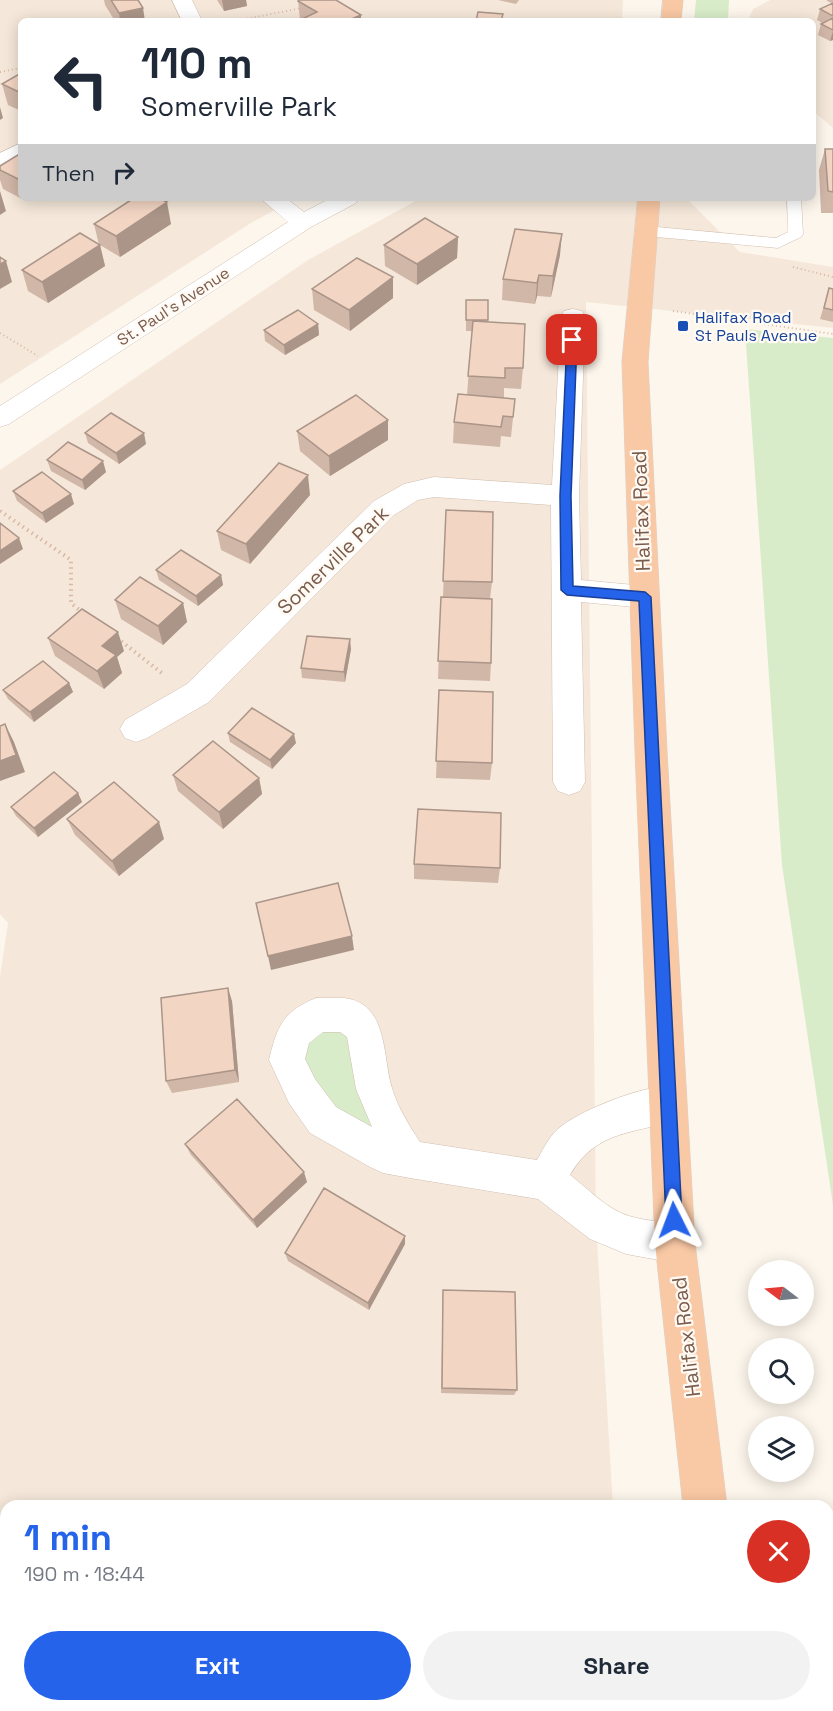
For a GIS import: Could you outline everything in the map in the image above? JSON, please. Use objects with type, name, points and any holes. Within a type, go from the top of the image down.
[{"type":"highway","points":[[671,18],[673,0]]},
{"type":"highway","name":"Halifax Road","points":[[649,201],[635,362],[645,597],[675,1243],[704,1500]]},
{"type":"street","points":[[182,0],[191,18]]},
{"type":"street","points":[[0,163],[18,152]]},
{"type":"street","points":[[275,201],[303,222]]},
{"type":"street","name":"St. Paul's Avenue","points":[[4,410],[68,374],[303,222],[342,201]]},
{"type":"street","points":[[569,782],[565,496],[573,318]]},
{"type":"street","name":"Somerville Park","points":[[136,729],[193,696],[384,508],[403,494],[419,488],[434,487],[565,496]]},
{"type":"street","points":[[567,590],[645,597]]},
{"type":"street","points":[[546,1181],[570,1143],[601,1121],[617,1115],[667,1105]]},
{"type":"street","points":[[410,1160],[546,1181],[604,1225],[626,1234],[675,1243]]},
{"type":"lane","points":[[646,231],[778,243],[796,234],[794,201]]},
{"type":"path","points":[[251,18],[306,7]]},
{"type":"path","points":[[0,72],[18,69]]},
{"type":"path","points":[[663,310],[833,334]]},
{"type":"path","points":[[0,333],[68,374]]},
{"type":"path","points":[[0,511],[71,560],[71,603],[90,618]]},
{"type":"path","points":[[109,632],[193,696]]},
{"type":"shaded area","points":[[0,0],[623,0],[622,18],[18,18],[18,201],[291,201],[251,223],[0,384]]},
{"type":"shaded area","points":[[770,0],[833,0],[833,128],[816,114],[816,18],[749,18],[753,9]]},
{"type":"shaded area","points":[[416,201],[689,201],[740,252],[833,267],[833,328],[586,302],[596,1224],[613,1500],[0,1500],[0,977],[8,923],[0,914],[0,470],[308,260]]},
{"type":"green space","points":[[696,0],[729,0],[728,18],[694,18]]},
{"type":"green space","points":[[745,329],[833,338],[833,1205],[782,865]]},
{"type":"green space","points":[[336,1025],[356,1044],[381,1134],[334,1111],[308,1082],[299,1047],[306,1036]]},
{"type":"building","points":[[111,0],[138,0],[143,8],[119,13]]},
{"type":"building","points":[[336,0],[361,15],[354,18],[304,18],[317,12],[298,1]]},
{"type":"building","points":[[833,3],[833,16],[820,9]]},
{"type":"building","points":[[478,12],[503,14],[502,18],[477,18]]},
{"type":"building","points":[[833,18],[833,30],[821,24]]},
{"type":"building","points":[[18,75],[18,92],[2,84]]},
{"type":"building","points":[[825,149],[833,149],[833,192],[828,191]]},
{"type":"building","points":[[18,155],[18,179],[0,170],[0,166]]},
{"type":"building","points":[[129,201],[167,202],[116,236],[94,224]]},
{"type":"building","points":[[425,218],[458,237],[417,264],[384,245]]},
{"type":"building","points":[[515,229],[562,234],[553,276],[539,275],[537,283],[503,279]]},
{"type":"building","points":[[80,233],[100,245],[42,282],[22,270]]},
{"type":"building","points":[[357,258],[393,277],[349,310],[312,289]]},
{"type":"building","points":[[829,288],[833,289],[833,310],[824,308]]},
{"type":"building","points":[[466,300],[488,300],[488,320],[466,320]]},
{"type":"building","points":[[298,310],[318,324],[284,345],[264,330]]},
{"type":"building","points":[[473,321],[525,324],[523,368],[505,368],[505,378],[468,376]]},
{"type":"building","points":[[458,394],[515,399],[513,417],[503,416],[501,427],[454,422]]},
{"type":"building","points":[[356,395],[388,420],[329,456],[297,431]]},
{"type":"building","points":[[111,413],[144,433],[116,453],[85,433]]},
{"type":"building","points":[[68,442],[103,461],[82,480],[47,460]]},
{"type":"building","points":[[279,463],[308,475],[246,544],[217,531]]},
{"type":"building","points":[[42,472],[71,494],[42,513],[13,491]]},
{"type":"building","points":[[446,510],[493,512],[492,582],[443,581]]},
{"type":"building","points":[[0,523],[19,538],[0,551]]},
{"type":"building","points":[[181,550],[221,575],[196,596],[156,570]]},
{"type":"building","points":[[140,577],[183,603],[158,626],[115,600]]},
{"type":"building","points":[[441,597],[492,599],[491,663],[438,661]]},
{"type":"building","points":[[82,609],[118,632],[102,646],[116,655],[97,671],[48,638]]},
{"type":"building","points":[[307,636],[350,639],[344,672],[301,668]]},
{"type":"building","points":[[43,661],[69,683],[30,712],[3,690]]},
{"type":"building","points":[[439,690],[493,692],[492,763],[436,761]]},
{"type":"building","points":[[252,708],[294,734],[270,760],[228,733]]},
{"type":"building","points":[[5,724],[16,755],[0,761],[0,726]]},
{"type":"building","points":[[213,741],[259,778],[219,812],[173,775]]},
{"type":"building","points":[[54,772],[78,793],[34,828],[11,807]]},
{"type":"building","points":[[114,782],[159,822],[112,861],[67,819]]},
{"type":"building","points":[[418,809],[501,813],[500,868],[414,864]]},
{"type":"building","points":[[338,883],[352,936],[268,956],[256,903]]},
{"type":"building","points":[[228,988],[235,1070],[166,1081],[161,998]]},
{"type":"building","points":[[237,1099],[304,1172],[253,1220],[185,1144]]},
{"type":"building","points":[[324,1188],[405,1236],[368,1303],[285,1253]]},
{"type":"building","points":[[443,1290],[515,1292],[517,1390],[442,1388]]},
{"type":"place","name":"Halifax Road St Pauls Avenue","points":[[683,326]]},
{"type":"route","points":[[572,340],[565,496],[567,590],[645,597],[674,1220]]}]
